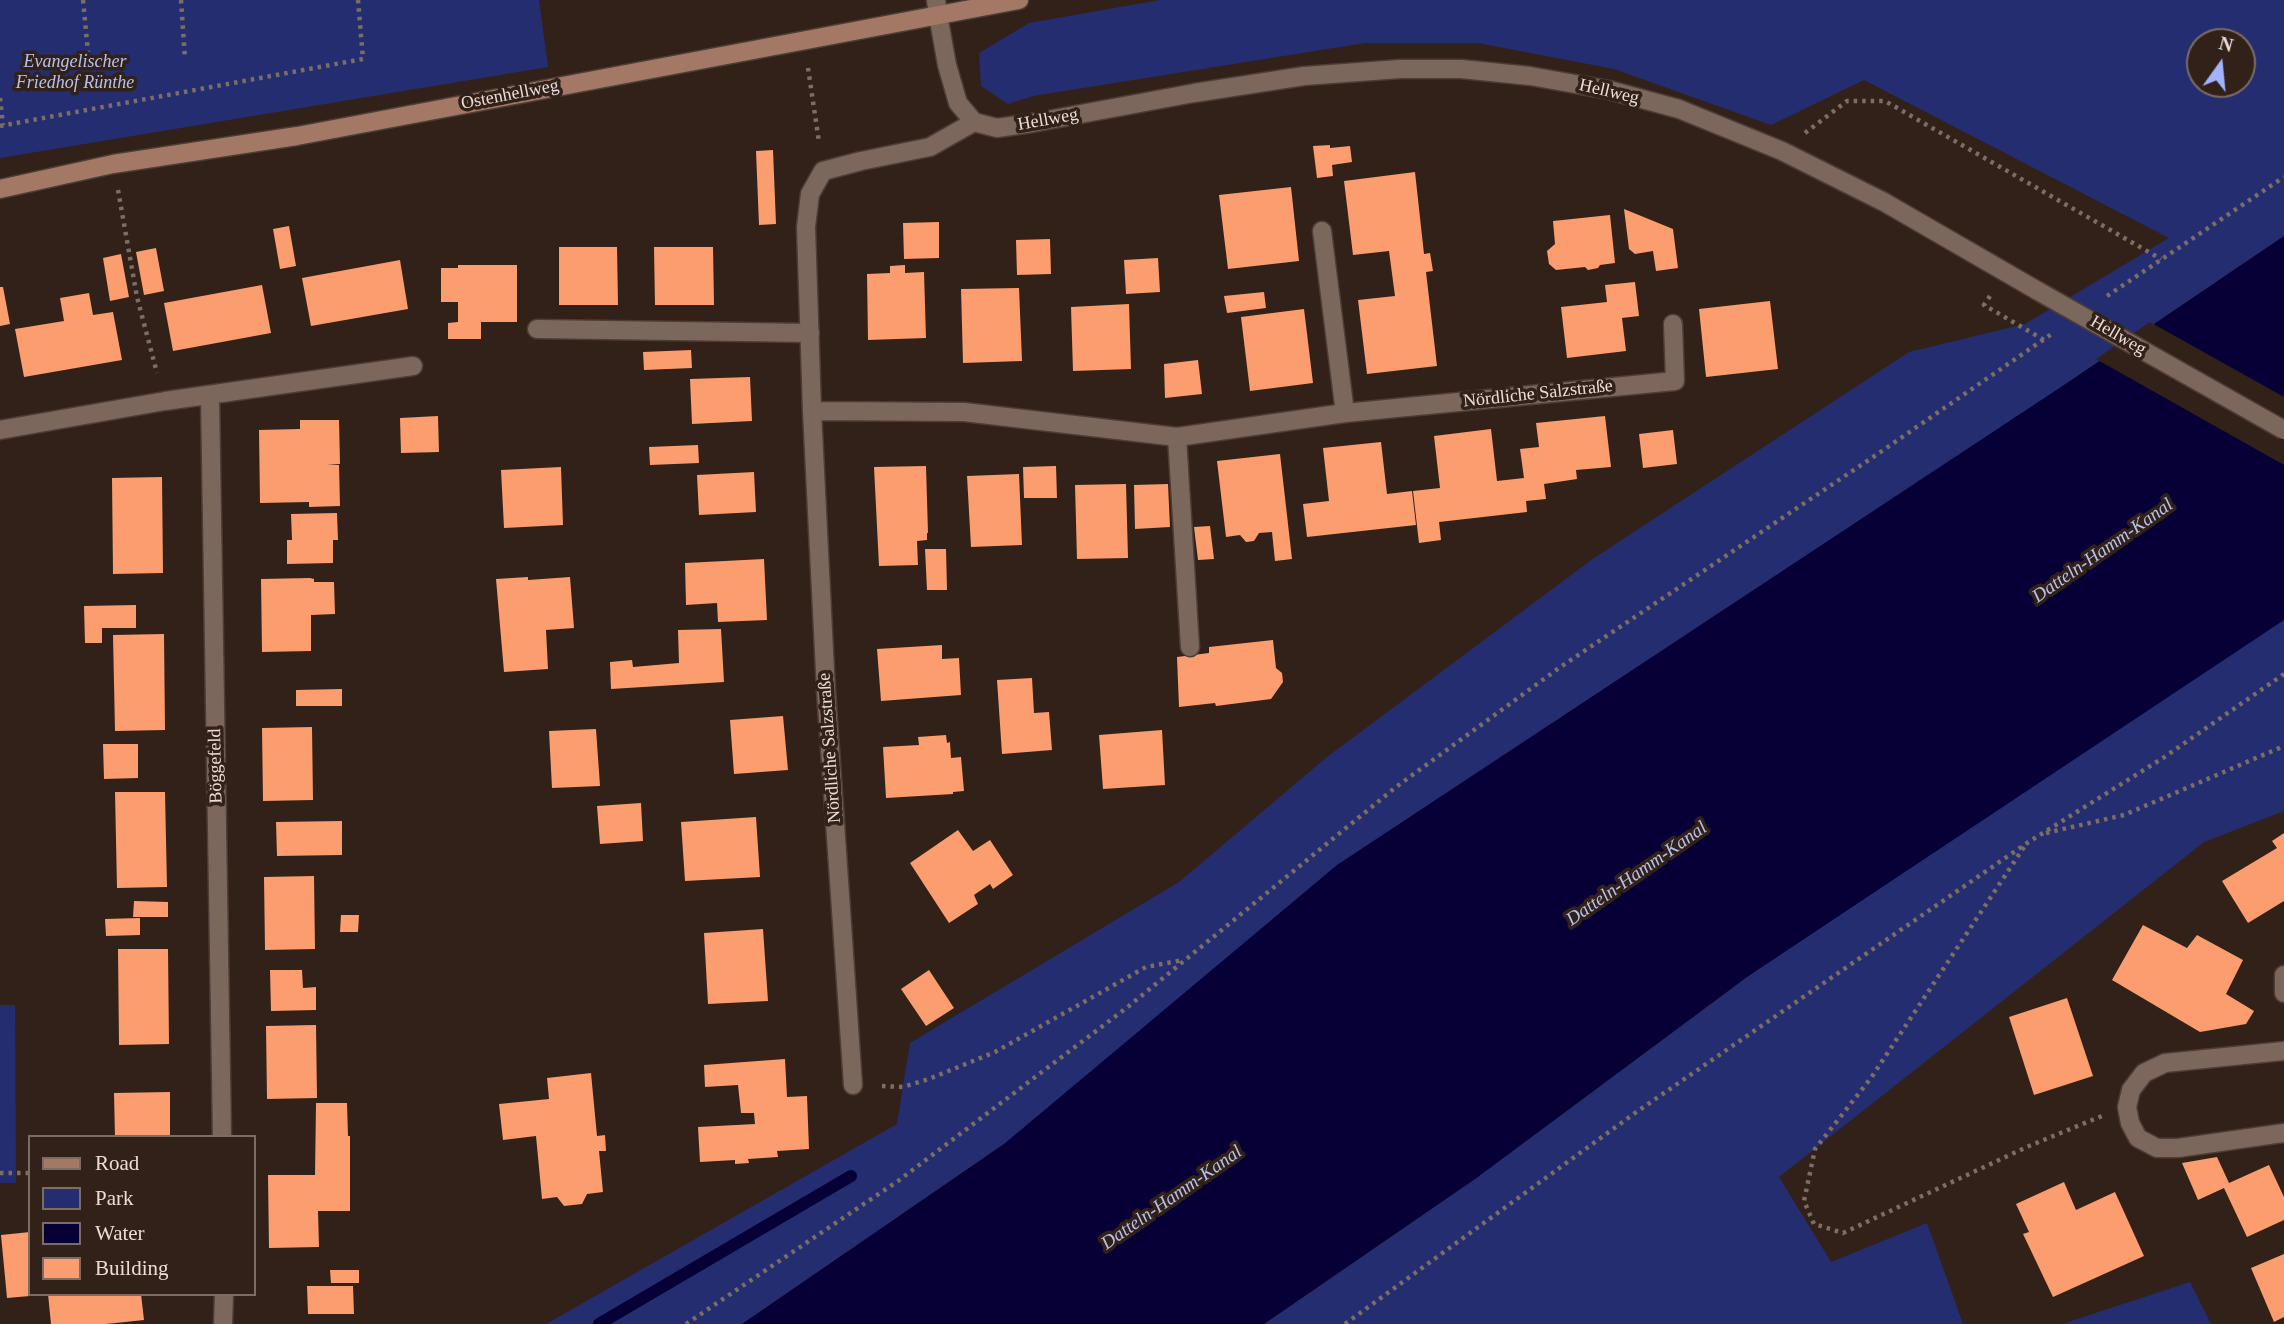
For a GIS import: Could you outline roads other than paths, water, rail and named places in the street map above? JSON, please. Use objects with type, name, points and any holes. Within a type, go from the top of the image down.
[{"type":"main road","name":"Ostenhellweg","points":[[0,190],[113,164],[297,136],[804,40],[937,7],[1019,0]]},
{"type":"street","points":[[937,7],[947,65],[958,103],[974,122]]},
{"type":"street","name":"Hellweg","points":[[974,122],[997,128],[1304,76],[1400,69],[1461,69],[1530,76],[1609,90],[1679,109],[1782,150],[1884,202],[2284,430]]},
{"type":"street","name":"Nördliche Salzstraße","points":[[853,1085],[826,691],[812,411],[806,227],[810,194],[823,171],[861,160],[930,147],[974,122]]},
{"type":"street","points":[[1322,231],[1345,413]]},
{"type":"street","name":"Nördliche Salzstraße","points":[[812,411],[964,412],[1177,437],[1345,413],[1675,381],[1672,324]]},
{"type":"street","points":[[537,329],[810,332]]},
{"type":"street","points":[[0,430],[164,401],[413,366]]},
{"type":"street","name":"Böggefeld","points":[[210,396],[222,1135]]},
{"type":"street","points":[[1177,437],[1190,647]]},
{"type":"street","points":[[2284,975],[2284,993]]},
{"type":"street","points":[[2284,1051],[2165,1063],[2144,1073],[2132,1090],[2127,1107],[2130,1123],[2138,1138],[2157,1148],[2178,1148],[2284,1133]]},
{"type":"street","points":[[223,1324],[224,1296]]},
{"type":"water","name":"Datteln-Hamm-Kanal","points":[[2284,236],[2284,620],[1747,977],[1475,1179],[1264,1324],[742,1324],[1004,1144],[1337,865],[2067,383]]},
{"type":"waterway","points":[[599,1324],[851,1176]]},
{"type":"park label","name":"Evangelischer Friedhof Rünthe","points":[[75,72]]}]
